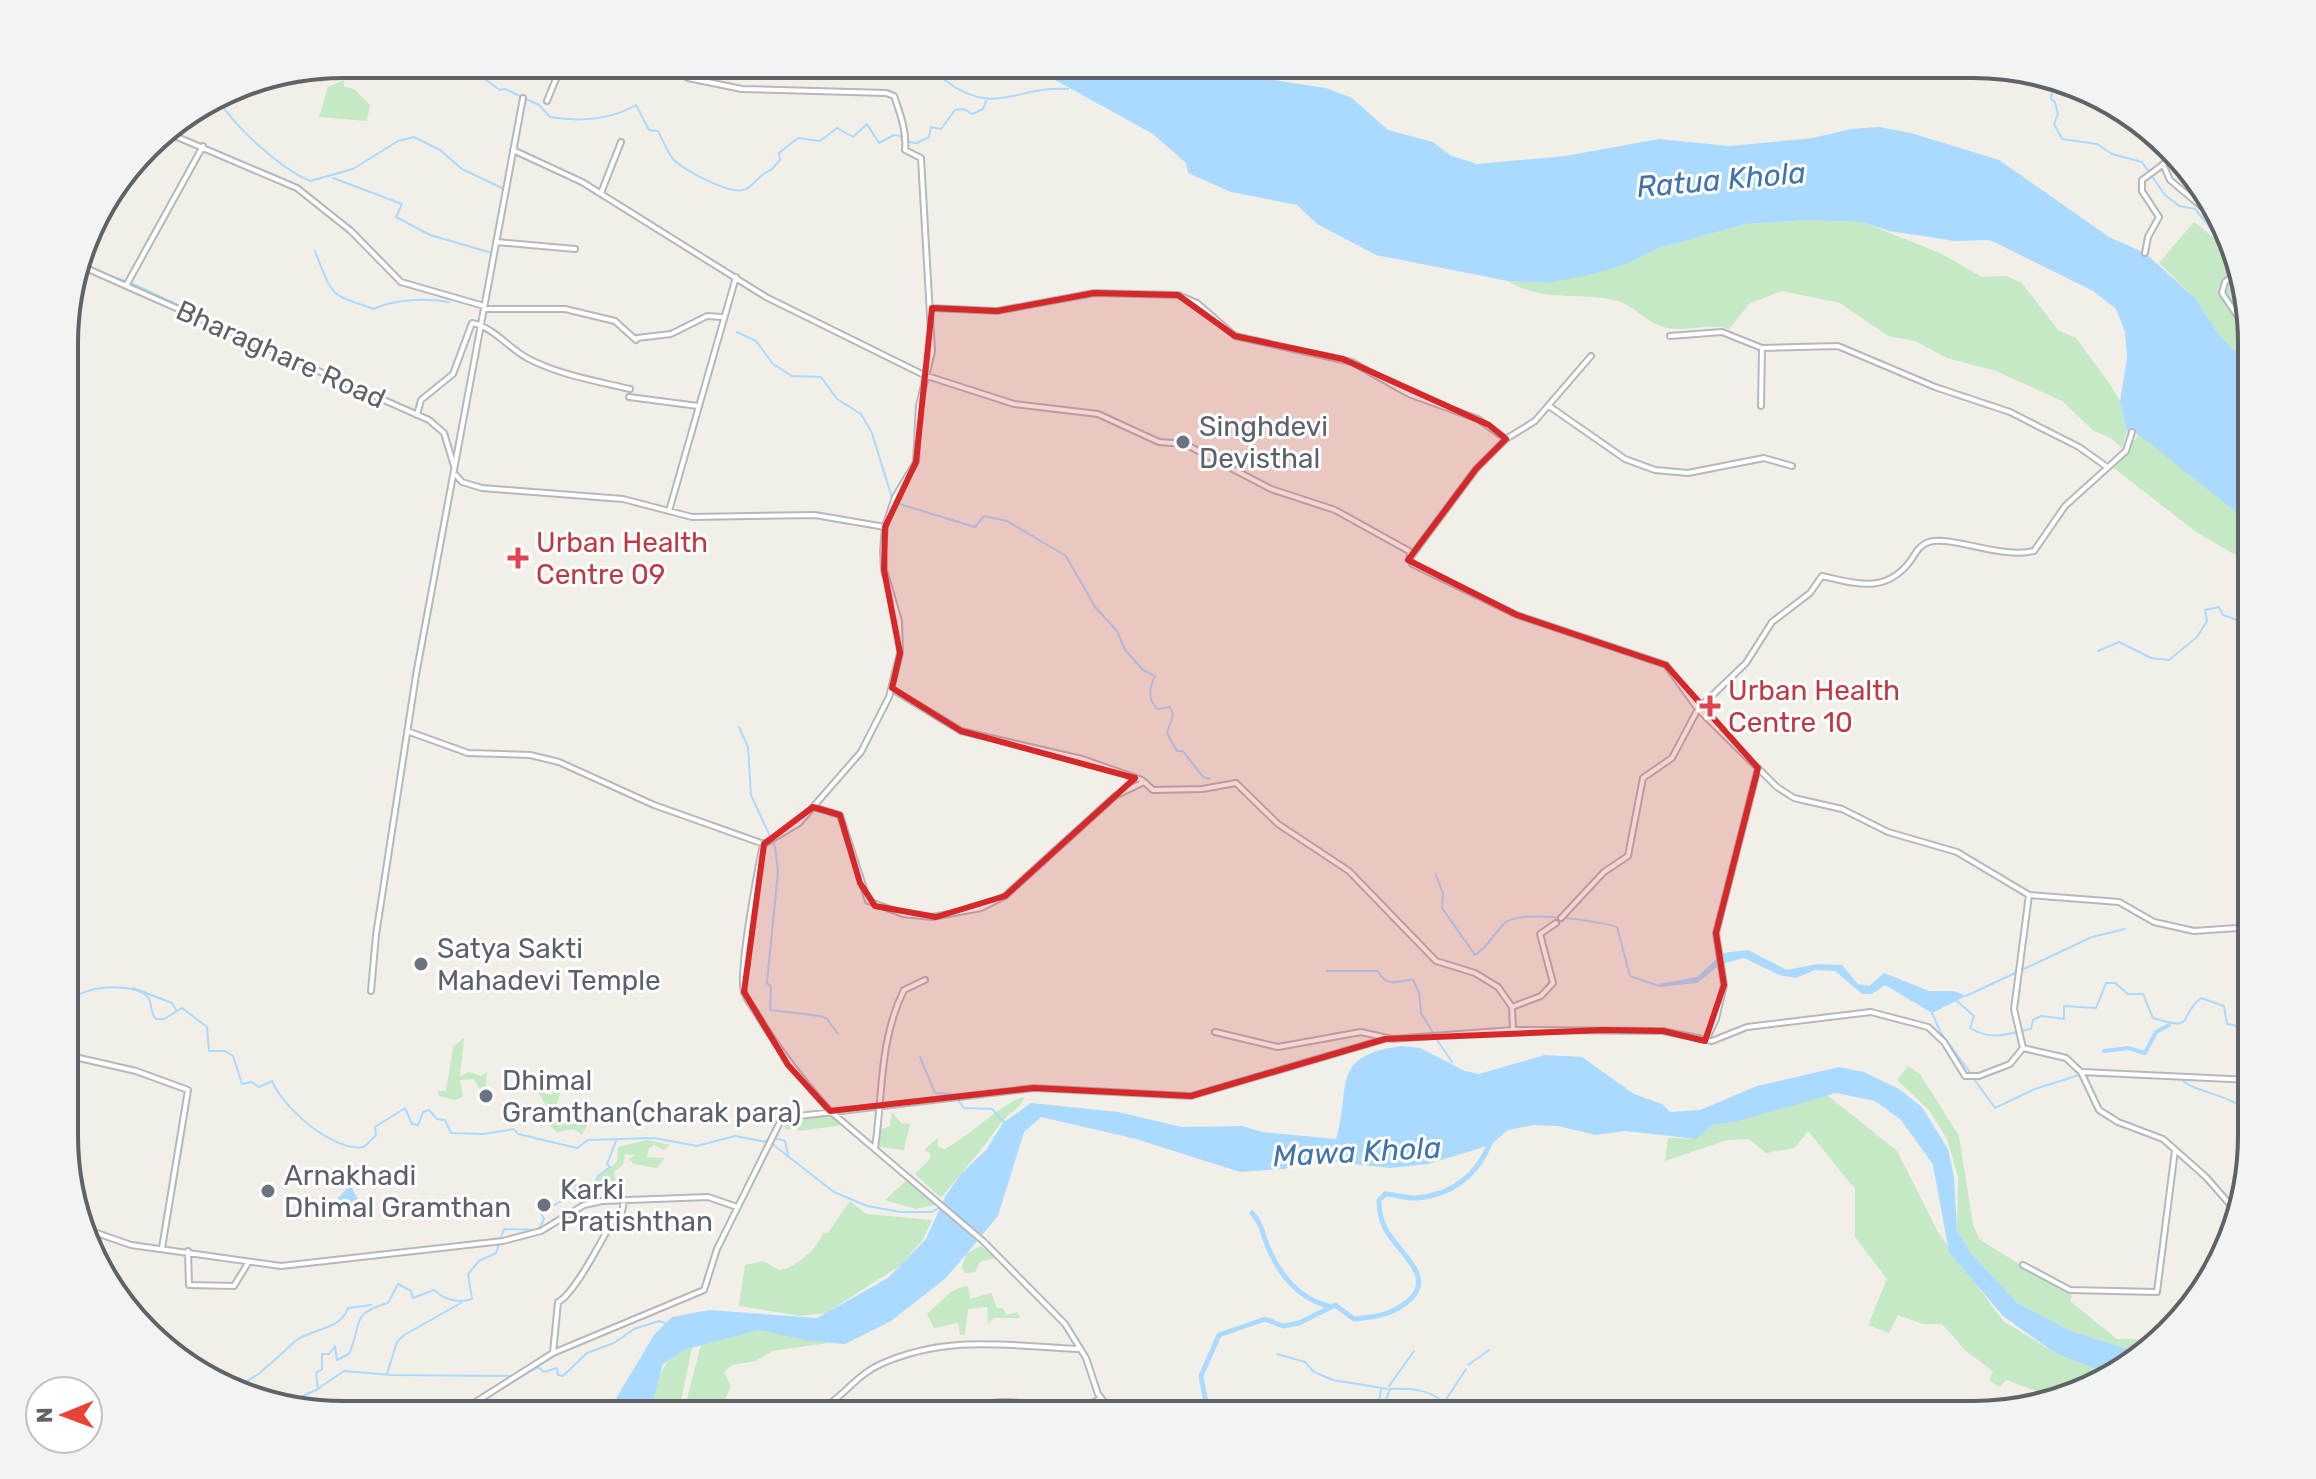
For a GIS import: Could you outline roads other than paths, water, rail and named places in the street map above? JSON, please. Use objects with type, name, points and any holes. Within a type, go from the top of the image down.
[{"type":"street","points":[[547,101],[556,79]]},
{"type":"street","points":[[407,731],[468,753],[530,755],[559,762],[654,805],[764,844],[799,823],[861,752],[892,688],[900,653],[899,621],[884,570],[885,527],[895,497],[916,462],[919,406],[932,351],[932,308],[923,242],[921,158],[908,154],[894,96],[886,93],[815,88],[742,89],[692,79]]},
{"type":"street","points":[[371,991],[376,935],[407,731],[522,100]]},
{"type":"street","points":[[178,137],[297,188],[351,231],[401,282],[484,308],[565,309],[615,321],[637,339],[671,334],[707,316],[722,317]]},
{"type":"street","points":[[601,193],[621,142]]},
{"type":"street","points":[[127,284],[203,146]]},
{"type":"street","points":[[513,150],[601,193],[766,297],[926,376],[1014,404],[1098,414],[1159,442],[1179,442],[1195,447],[1271,489],[1335,510],[1409,551],[1412,564],[1517,615],[1666,665],[1698,709],[1758,768],[1794,798],[1842,809],[1888,832],[1957,852],[2029,895],[2119,902],[2154,922],[2194,931],[2237,928]]},
{"type":"street","points":[[2145,253],[2148,237],[2159,217],[2142,191],[2142,180],[2166,162]]},
{"type":"street","points":[[2163,164],[2170,180],[2199,204]]},
{"type":"street","points":[[496,242],[575,249]]},
{"type":"street","name":"Bharaghare Road","points":[[89,269],[417,415],[444,433],[455,470]]},
{"type":"street","points":[[669,511],[722,317],[736,277]]},
{"type":"street","points":[[2230,278],[2225,282],[2222,293],[2236,314]]},
{"type":"street","points":[[932,308],[997,311],[1094,293],[1178,295],[1197,303],[1235,336],[1352,362],[1409,394],[1478,419],[1506,439]]},
{"type":"street","points":[[417,415],[421,400],[453,374],[472,323],[481,324],[515,352],[542,365],[630,389]]},
{"type":"street","points":[[1670,336],[1722,332],[1762,348],[1845,348],[1945,391],[2010,412],[2079,447],[2107,467]]},
{"type":"street","points":[[1761,406],[1762,348]]},
{"type":"street","points":[[1410,558],[1476,469],[1506,439],[1535,421],[1591,356]]},
{"type":"street","points":[[629,397],[698,406]]},
{"type":"street","points":[[1549,406],[1625,459],[1655,470],[1688,473],[1764,458],[1792,466]]},
{"type":"street","points":[[1561,918],[1604,872],[1628,856],[1639,783],[1672,758],[1698,709],[1746,663],[1772,622],[1810,593],[1822,576],[1862,585],[1884,583],[1897,575],[1920,547],[1932,541],[1997,552],[2034,551],[2065,506],[2126,451],[2132,432]]},
{"type":"street","points":[[455,470],[462,482],[482,488],[634,501],[692,517],[815,515],[885,527]]},
{"type":"street","points":[[892,688],[961,731],[1082,759],[1143,783],[1153,790],[1183,790],[1236,783],[1278,824],[1349,871],[1428,955],[1442,964],[1487,978],[1504,992],[1512,1007],[1513,1030]]},
{"type":"street","points":[[1705,1041],[1721,1003],[1724,964],[1717,943],[1718,926],[1758,768]]},
{"type":"street","points":[[813,807],[840,815],[868,901],[903,914],[936,917],[981,908],[1005,896],[1115,796],[1143,783]]},
{"type":"street","points":[[764,844],[751,918],[744,992],[788,1065],[800,1072],[808,1089],[830,1111],[919,1183],[983,1241],[1065,1324],[1103,1401]]},
{"type":"street","points":[[2023,1048],[2014,1015],[2029,895]]},
{"type":"street","points":[[1512,1007],[1541,996],[1553,983],[1540,934],[1556,923]]},
{"type":"street","points":[[875,1148],[884,1054],[902,993],[925,980]]},
{"type":"street","points":[[1215,1032],[1278,1047],[1353,1032],[1385,1039],[1434,1038],[1513,1030],[1663,1031],[1705,1041],[1723,1038],[1747,1027],[1871,1012],[1928,1027],[1944,1042],[1965,1076],[1979,1076],[2010,1064],[2023,1048]]},
{"type":"street","points":[[477,1401],[553,1353],[704,1290],[716,1252],[782,1118],[1034,1088],[1191,1096],[1385,1039]]},
{"type":"street","points":[[2023,1048],[2059,1054],[2081,1072],[2099,1110],[2118,1122],[2154,1133],[2206,1177],[2229,1203]]},
{"type":"street","points":[[78,1058],[136,1071],[188,1090],[162,1248]]},
{"type":"street","points":[[2081,1072],[2237,1079]]},
{"type":"street","points":[[2023,1265],[2070,1290],[2157,1292],[2175,1150]]},
{"type":"street","points":[[97,1234],[117,1242],[281,1266],[500,1241],[541,1231],[584,1205],[708,1197],[737,1207]]},
{"type":"street","points":[[553,1353],[558,1302],[578,1285],[583,1267],[598,1243],[614,1218],[621,1217],[624,1201]]},
{"type":"street","points":[[188,1251],[189,1285],[234,1286],[248,1263]]},
{"type":"street","points":[[835,1401],[872,1368],[925,1347],[987,1343],[1080,1349]]},
{"type":"street","points":[[1097,1401],[1101,1398]]},
{"type":"water","name":"Ratua Khola","points":[[1270,78],[1326,88],[1352,98],[1388,130],[1433,142],[1450,155],[1477,164],[1565,156],[1659,139],[1729,146],[1813,138],[1851,129],[1879,127],[1911,133],[1999,160],[2109,237],[2145,253],[2196,299],[2217,332],[2237,354],[2237,513],[2139,435],[2127,431],[2120,401],[2127,358],[2125,332],[2116,309],[2093,291],[1990,240],[1955,241],[1889,231],[1862,222],[1807,220],[1746,224],[1656,249],[1627,264],[1585,276],[1547,283],[1508,281],[1376,255],[1317,224],[1297,205],[1231,192],[1188,173],[1186,163],[1153,134],[1052,79]]},
{"type":"water","points":[[1748,950],[1787,970],[1817,964],[1842,965],[1858,984],[1869,986],[1884,973],[1929,991],[1954,991],[1966,996],[1932,1013],[1885,985],[1872,994],[1862,994],[1835,971],[1815,970],[1796,978],[1779,975],[1744,958],[1721,964],[1697,983],[1659,987],[1659,984],[1697,977],[1723,953]]},
{"type":"water","name":"Mawa Khola","points":[[1401,1046],[1420,1048],[1465,1071],[1479,1074],[1545,1055],[1582,1057],[1634,1094],[1662,1104],[1670,1112],[1700,1110],[1757,1086],[1839,1067],[1864,1072],[1899,1089],[1922,1107],[1948,1149],[1954,1177],[1957,1230],[1971,1253],[2017,1303],[2069,1330],[2129,1350],[2098,1370],[2055,1353],[2003,1316],[1949,1252],[1933,1165],[1900,1119],[1875,1101],[1836,1093],[1735,1122],[1712,1125],[1696,1139],[1625,1131],[1596,1135],[1558,1126],[1533,1125],[1508,1130],[1490,1145],[1428,1164],[1391,1168],[1309,1159],[1284,1169],[1240,1172],[1136,1139],[1041,1117],[1024,1132],[998,1216],[946,1278],[891,1321],[845,1344],[810,1341],[758,1330],[684,1350],[663,1364],[652,1401],[614,1401],[654,1335],[672,1317],[709,1310],[817,1318],[888,1278],[926,1239],[946,1195],[961,1174],[986,1150],[1003,1123],[1031,1103],[1118,1112],[1182,1127],[1242,1126],[1262,1132],[1336,1139],[1347,1077],[1362,1058]]},
{"type":"water","points":[[350,1185],[359,1201],[340,1219],[336,1219],[337,1199]]},
{"type":"waterway","points":[[318,80],[325,79]]},
{"type":"waterway","points":[[486,79],[500,90],[505,89],[539,105],[550,117],[594,118],[616,114],[636,105],[649,130],[658,131],[678,164],[708,181],[740,190],[746,189],[771,170],[780,160],[779,153],[798,138],[820,141],[837,128],[853,137],[867,124],[879,143],[894,135],[901,136],[902,141],[917,143],[929,137],[931,127],[941,129],[955,110],[964,109],[972,114],[983,109],[986,101]]},
{"type":"waterway","points":[[943,79],[963,92],[993,99],[1068,89]]},
{"type":"waterway","points":[[2052,90],[2051,99],[2058,114],[2054,124],[2062,139],[2097,144],[2112,154],[2142,162],[2165,195],[2179,206],[2195,209],[2213,231]]},
{"type":"waterway","points":[[223,107],[258,145],[310,181],[353,169],[398,141],[414,137],[440,150],[462,169],[504,189]]},
{"type":"waterway","points":[[333,178],[402,204],[396,217],[430,235],[492,253]]},
{"type":"waterway","points":[[315,251],[334,292],[348,300],[374,309],[411,300],[449,302]]},
{"type":"waterway","points":[[100,272],[127,282]]},
{"type":"waterway","points":[[131,283],[178,305]]},
{"type":"waterway","points":[[737,332],[756,341],[773,364],[792,376],[821,377],[837,399],[861,414],[872,433],[892,498]]},
{"type":"waterway","points":[[896,503],[975,527],[984,516],[1007,521],[1066,556],[1095,607],[1117,631],[1125,650],[1143,670],[1155,676],[1150,689],[1151,698],[1158,709],[1170,707],[1173,715],[1167,733],[1177,751],[1183,751],[1203,777],[1210,779]]},
{"type":"waterway","points":[[2098,651],[2119,642],[2151,658],[2169,660],[2197,637],[2207,621],[2205,610],[2219,607],[2223,615],[2237,620]]},
{"type":"waterway","points":[[739,727],[748,747],[751,795],[775,847],[778,871],[767,983],[771,987],[770,1010],[826,1018],[838,1034]]},
{"type":"waterway","points":[[1436,875],[1443,894],[1442,908],[1475,955],[1505,923],[1513,919],[1542,917],[1594,922],[1617,927],[1630,976],[1659,986]]},
{"type":"waterway","points":[[1966,996],[2092,937],[2125,929]]},
{"type":"waterway","points":[[1327,971],[1378,971],[1389,982],[1413,980],[1419,992],[1421,1013],[1435,1036]]},
{"type":"waterway","points":[[1957,1001],[1974,1016],[1970,1028],[1986,1035],[2000,1035],[2031,1029],[2033,1020],[2041,1016],[2064,1019],[2064,1006],[2096,1008],[2106,983],[2115,983],[2128,994],[2143,994],[2153,1018],[2181,1023],[2201,998],[2224,1006],[2227,1024],[2237,1026]]},
{"type":"waterway","points":[[78,995],[104,988],[132,989],[149,998],[156,1019],[164,1019],[182,1008],[207,1027],[209,1051],[225,1051],[233,1056],[242,1084],[251,1082],[259,1087],[272,1081],[287,1103],[310,1126],[338,1143],[352,1147],[364,1147],[376,1135],[375,1127],[405,1108],[412,1124],[418,1125],[423,1112],[429,1110],[437,1119],[445,1120],[451,1133],[483,1134],[514,1129],[518,1134],[577,1148],[588,1140],[654,1138],[697,1146],[735,1136],[771,1143],[834,1192],[867,1206],[901,1212],[932,1212],[942,1206]]},
{"type":"waterway","points":[[133,988],[172,1003],[176,1010]]},
{"type":"waterway","points":[[1932,1013],[1941,1033],[1972,1075]]},
{"type":"waterway","points":[[2104,1051],[2128,1048],[2145,1053],[2156,1032],[2169,1025]]},
{"type":"waterway","points":[[1437,1040],[1452,1062]]},
{"type":"waterway","points":[[920,1057],[935,1093],[953,1094],[964,1108],[992,1109],[1005,1123]]},
{"type":"waterway","points":[[1974,1079],[1995,1108],[2035,1089],[2079,1075]]},
{"type":"waterway","points":[[2182,1080],[2237,1104]]},
{"type":"waterway","points":[[765,1141],[774,1138],[785,1141],[788,1155]]},
{"type":"waterway","points":[[300,1397],[318,1389],[316,1373],[322,1369],[322,1354],[329,1354],[335,1346],[337,1360],[349,1354],[362,1316],[388,1303],[398,1284],[411,1291],[413,1298],[434,1290],[452,1300],[472,1299],[468,1274],[479,1261],[496,1253],[504,1229],[538,1230],[544,1219],[541,1213],[563,1200],[573,1186],[579,1185],[586,1190],[594,1187],[598,1176],[610,1167],[607,1164],[616,1141]]},
{"type":"waterway","points":[[1206,1400],[1201,1376],[1219,1335],[1265,1319],[1283,1326],[1299,1323],[1335,1305],[1354,1319],[1382,1315],[1407,1302],[1416,1293],[1419,1284],[1417,1275],[1386,1230],[1379,1200],[1385,1194],[1416,1198],[1452,1188],[1471,1174],[1491,1141]]},
{"type":"waterway","points":[[1252,1213],[1284,1276],[1308,1298],[1328,1306]]},
{"type":"waterway","points":[[387,1374],[397,1342],[404,1335],[461,1303]]},
{"type":"waterway","points":[[261,1372],[300,1338],[338,1321],[348,1308],[371,1305]]},
{"type":"waterway","points":[[517,1378],[538,1367],[544,1372],[557,1368],[558,1375],[563,1376],[587,1353],[614,1343],[634,1329],[659,1321],[665,1323]]},
{"type":"waterway","points":[[1468,1365],[1489,1350]]},
{"type":"waterway","points":[[1389,1386],[1414,1351]]},
{"type":"waterway","points":[[1277,1354],[1305,1362],[1314,1372],[1333,1380],[1388,1389]]},
{"type":"waterway","points":[[1446,1400],[1466,1369]]},
{"type":"waterway","points":[[319,1388],[344,1371],[392,1375],[513,1376]]},
{"type":"waterway","points":[[245,1382],[260,1373]]},
{"type":"waterway","points":[[472,1401],[510,1377]]},
{"type":"waterway","points":[[507,1385],[518,1378]]},
{"type":"waterway","points":[[1379,1400],[1381,1389]]},
{"type":"waterway","points":[[1386,1400],[1390,1389],[1419,1390],[1441,1400]]},
{"type":"place","name":"Singhdevi Devisthal","points":[[1183,442]]},
{"type":"place","name":"Urban Health Centre 09","points":[[518,558]]},
{"type":"place","name":"Urban Health Centre 10","points":[[1710,706]]},
{"type":"place","name":"Satya Sakti Mahadevi Temple","points":[[421,964]]},
{"type":"place","name":"Dhimal Gramthan(charak para)","points":[[486,1096]]},
{"type":"place","name":"Arnakhadi Dhimal Gramthan","points":[[268,1191]]},
{"type":"place","name":"Karki Pratishthan","points":[[544,1205]]}]
